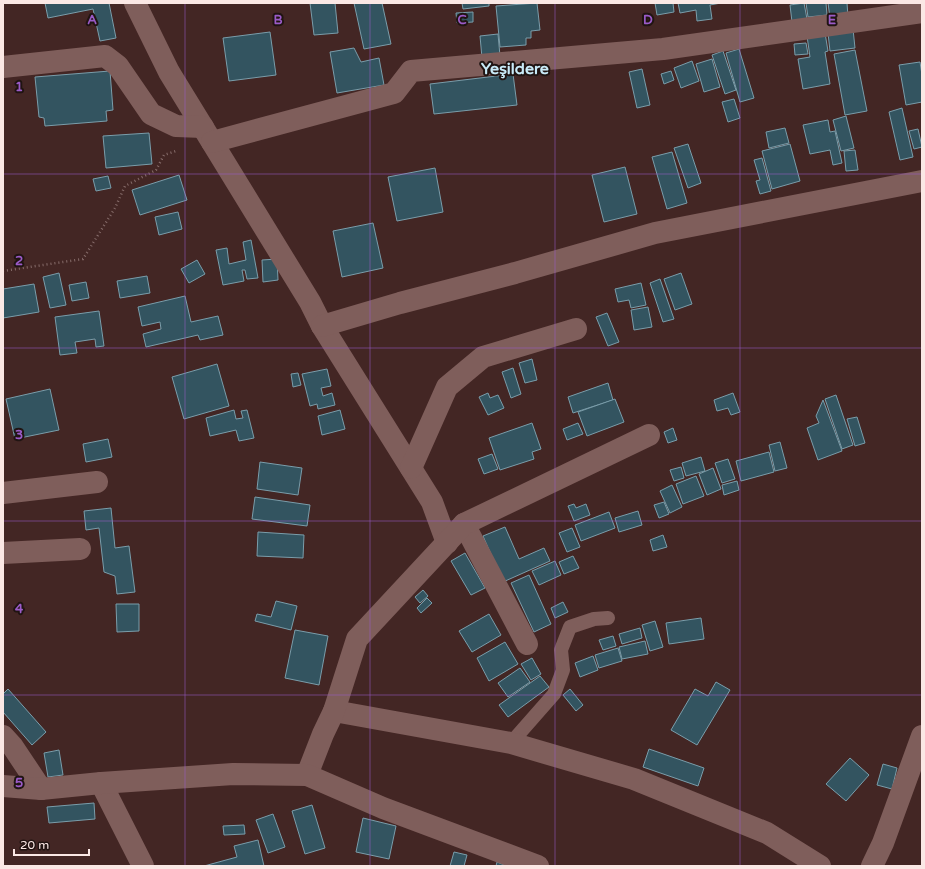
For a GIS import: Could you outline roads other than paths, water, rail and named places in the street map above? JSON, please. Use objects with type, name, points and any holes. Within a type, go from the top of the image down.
[{"type":"street","points":[[135,3],[169,72],[310,302],[322,326],[432,502],[447,543]]},
{"type":"street","points":[[3,67],[105,56],[118,66],[151,114],[176,126],[207,134],[394,93],[411,71],[663,49],[922,12]]},
{"type":"street","points":[[322,326],[655,233],[922,181]]},
{"type":"street","points":[[411,468],[447,387],[483,357],[576,329]]},
{"type":"street","points":[[307,776],[323,734],[334,711],[357,639],[464,524],[649,435]]},
{"type":"street","points":[[3,493],[97,482]]},
{"type":"street","points":[[464,524],[527,644]]},
{"type":"street","points":[[3,553],[80,549]]},
{"type":"street","points":[[334,711],[511,743],[634,779],[767,833],[820,866]]},
{"type":"street","points":[[3,736],[12,746],[41,789]]},
{"type":"street","points":[[872,866],[883,843],[922,736]]},
{"type":"street","points":[[3,786],[41,789],[101,783],[233,774],[307,776],[383,808],[538,866]]},
{"type":"street","points":[[101,783],[143,866]]},
{"type":"lane","points":[[511,743],[554,694],[563,670],[561,650],[570,626],[594,619],[608,618]]},
{"type":"district","name":"Yeşildere","points":[[515,68]]}]
